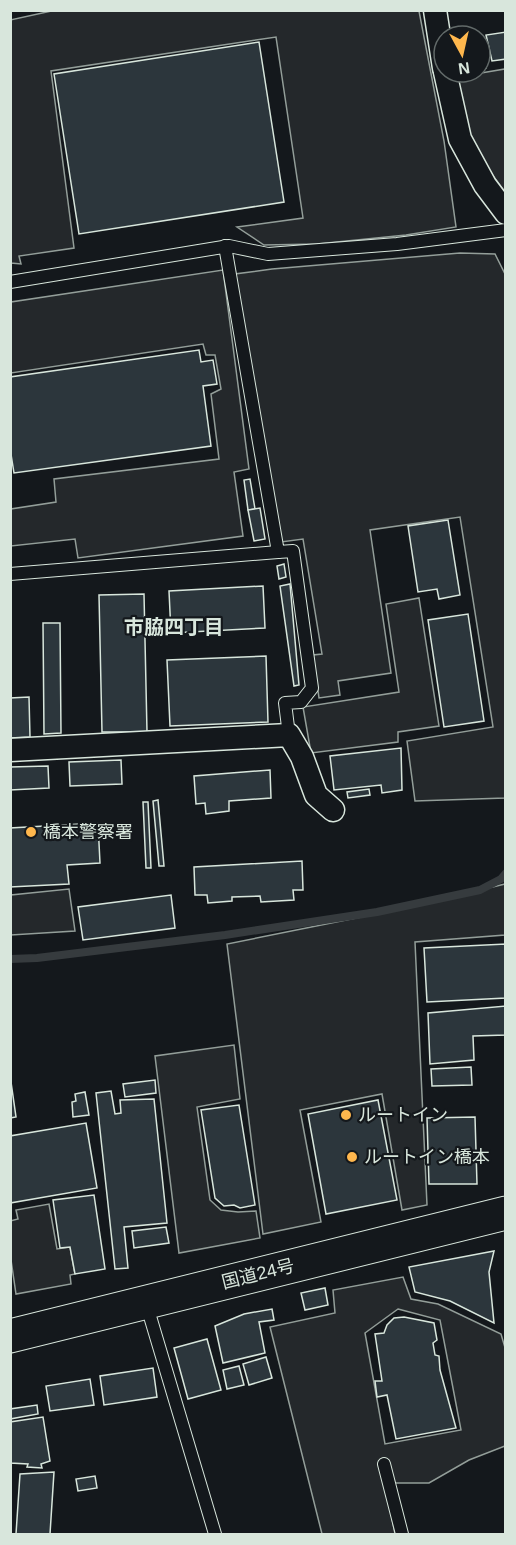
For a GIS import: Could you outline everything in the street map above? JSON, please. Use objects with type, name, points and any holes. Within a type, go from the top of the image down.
[{"type":"highway","name":"国道24号","points":[[10,1336],[506,1213]]},
{"type":"street","points":[[447,84],[460,139],[485,185],[506,213]]},
{"type":"street","points":[[10,750],[289,735],[302,757],[316,795],[333,810]]},
{"type":"lane","points":[[10,282],[225,246],[268,254],[397,244],[506,230]]},
{"type":"lane","points":[[225,246],[278,552]]},
{"type":"lane","points":[[10,574],[293,551],[312,688],[301,702],[285,703],[289,735]]},
{"type":"lane","points":[[146,1302],[215,1534]]},
{"type":"lane","points":[[384,1464],[402,1534]]},
{"type":"shaded area","points":[[56,10],[419,11],[444,141],[456,227],[406,235],[317,244],[264,245],[237,227],[303,218],[276,37],[51,71],[74,248],[19,256],[21,264],[11,263],[10,20]]},
{"type":"shaded area","points":[[505,69],[505,192],[471,146],[458,84],[492,84],[492,71]]},
{"type":"shaded area","points":[[460,253],[495,254],[506,276],[505,798],[415,801],[407,741],[493,727],[460,517],[370,530],[391,673],[338,681],[340,695],[319,698],[313,655],[322,654],[303,539],[281,542],[235,274]]},
{"type":"shaded area","points":[[223,270],[249,469],[234,472],[243,536],[78,558],[75,539],[11,546],[11,509],[56,502],[54,479],[219,459],[211,394],[221,389],[215,355],[206,355],[203,344],[11,373],[11,302]]},
{"type":"shaded area","points":[[419,598],[439,726],[398,732],[398,742],[311,753],[303,707],[399,692],[386,604]]},
{"type":"shaded area","points":[[505,884],[505,935],[415,942],[427,1205],[402,1210],[382,1094],[300,1110],[321,1222],[263,1234],[227,944],[406,908]]},
{"type":"shaded area","points":[[69,889],[75,931],[11,935],[11,895]]},
{"type":"shaded area","points":[[234,1045],[240,1099],[197,1107],[210,1200],[221,1210],[256,1211],[260,1238],[179,1253],[155,1056]]},
{"type":"shaded area","points":[[49,1204],[57,1249],[70,1247],[75,1274],[70,1275],[71,1284],[16,1294],[11,1260],[10,1221],[18,1219],[16,1210]]},
{"type":"shaded area","points":[[403,1277],[411,1299],[438,1304],[501,1334],[506,1351],[505,1446],[469,1460],[429,1483],[385,1483],[395,1534],[322,1534],[270,1327],[335,1313],[333,1290]],"holes":[[[398,1309],[440,1320],[461,1430],[385,1444],[365,1333]]]},
{"type":"building","points":[[506,32],[506,59],[492,61],[492,34]]},
{"type":"building","points":[[259,42],[284,202],[79,234],[54,74]]},
{"type":"building","points":[[199,350],[201,362],[213,360],[217,384],[203,386],[211,446],[14,473],[10,448],[10,377]]},
{"type":"building","points":[[250,479],[255,509],[248,510],[244,480]]},
{"type":"building","points":[[260,508],[265,539],[254,541],[248,510]]},
{"type":"building","points":[[448,520],[460,595],[439,599],[437,589],[418,592],[408,526]]},
{"type":"building","points":[[284,564],[286,577],[279,579],[277,566]]},
{"type":"building","points":[[290,584],[299,685],[294,686],[280,586]]},
{"type":"building","points":[[263,586],[265,628],[171,633],[169,591]]},
{"type":"building","points":[[144,594],[147,732],[102,732],[99,595]]},
{"type":"building","points":[[468,614],[484,721],[444,727],[428,620]]},
{"type":"building","points":[[43,623],[60,623],[61,733],[44,734]]},
{"type":"building","points":[[266,656],[268,722],[170,726],[167,660]]},
{"type":"building","points":[[29,697],[30,737],[10,738],[10,698]]},
{"type":"building","points":[[401,748],[402,790],[382,793],[381,785],[334,790],[330,756]]},
{"type":"building","points":[[121,760],[122,784],[70,786],[69,762]]},
{"type":"building","points":[[48,766],[49,788],[10,790],[10,767]]},
{"type":"building","points":[[270,770],[271,798],[229,801],[229,811],[206,814],[205,803],[196,804],[194,776]]},
{"type":"building","points":[[369,789],[370,795],[348,798],[347,792]]},
{"type":"building","points":[[158,800],[164,866],[159,866],[153,801]]},
{"type":"building","points":[[143,802],[148,802],[151,868],[146,868]]},
{"type":"building","name":"橋本警察署","points":[[98,823],[100,863],[67,865],[69,884],[10,887],[10,828]]},
{"type":"building","points":[[302,861],[303,890],[293,890],[294,900],[261,902],[260,896],[232,897],[232,901],[208,903],[207,895],[195,895],[194,867]]},
{"type":"building","points":[[171,895],[175,928],[83,940],[78,907]]},
{"type":"building","points":[[506,944],[506,998],[427,1002],[424,948]]},
{"type":"building","points":[[506,1006],[506,1035],[473,1036],[474,1060],[430,1064],[428,1013]]},
{"type":"building","points":[[471,1067],[472,1085],[432,1086],[431,1069]]},
{"type":"building","points":[[10,1075],[16,1117],[10,1118]]},
{"type":"building","points":[[155,1080],[156,1093],[125,1097],[123,1084]]},
{"type":"building","points":[[111,1091],[115,1114],[121,1113],[120,1100],[154,1099],[167,1223],[124,1227],[128,1268],[115,1269],[96,1093]]},
{"type":"building","points":[[85,1092],[89,1115],[73,1117],[72,1102],[76,1101],[75,1094]]},
{"type":"building","name":"ルートイン橋本","points":[[378,1100],[397,1200],[326,1214],[308,1114]]},
{"type":"building","points":[[239,1105],[255,1205],[240,1208],[234,1205],[224,1206],[215,1198],[201,1110]]},
{"type":"building","points":[[475,1117],[477,1184],[429,1184],[427,1118]]},
{"type":"building","points":[[86,1123],[97,1188],[10,1203],[10,1136]]},
{"type":"building","points":[[94,1195],[105,1269],[75,1274],[70,1247],[60,1248],[53,1200]]},
{"type":"building","points":[[166,1227],[169,1243],[134,1248],[132,1231]]},
{"type":"building","points":[[494,1251],[489,1272],[494,1323],[450,1301],[415,1292],[409,1267]]},
{"type":"building","points":[[325,1288],[328,1305],[305,1310],[301,1293]]},
{"type":"building","points":[[272,1309],[274,1320],[259,1322],[265,1353],[223,1363],[215,1326],[244,1314]]},
{"type":"building","points":[[404,1317],[434,1323],[437,1340],[433,1343],[435,1355],[439,1356],[440,1370],[456,1428],[396,1439],[387,1395],[377,1397],[375,1381],[382,1381],[375,1334],[384,1333],[387,1325],[394,1318]]},
{"type":"building","points":[[207,1339],[221,1390],[188,1399],[174,1348]]},
{"type":"building","points":[[266,1357],[272,1378],[249,1385],[243,1364]]},
{"type":"building","points":[[239,1366],[244,1385],[227,1389],[223,1370]]},
{"type":"building","points":[[153,1368],[157,1397],[104,1405],[100,1376]]},
{"type":"building","points":[[90,1379],[94,1405],[50,1411],[46,1386]]},
{"type":"building","points":[[37,1405],[38,1414],[10,1419],[10,1409]]},
{"type":"building","points":[[43,1417],[50,1461],[41,1464],[42,1468],[10,1463],[10,1422]]},
{"type":"building","points":[[54,1472],[50,1534],[16,1534],[20,1474]]},
{"type":"building","points":[[95,1476],[97,1488],[78,1491],[76,1479]]},
{"type":"waterway","points":[[10,959],[37,958],[225,935],[377,912],[480,890],[501,879],[506,873]]},
{"type":"place","name":"橋本警察署","points":[[31,832]]},
{"type":"place","name":"ルートイン","points":[[346,1115]]},
{"type":"place","name":"ルートイン橋本","points":[[352,1157]]},
{"type":"district","name":"市脇四丁目","points":[[174,627]]}]
